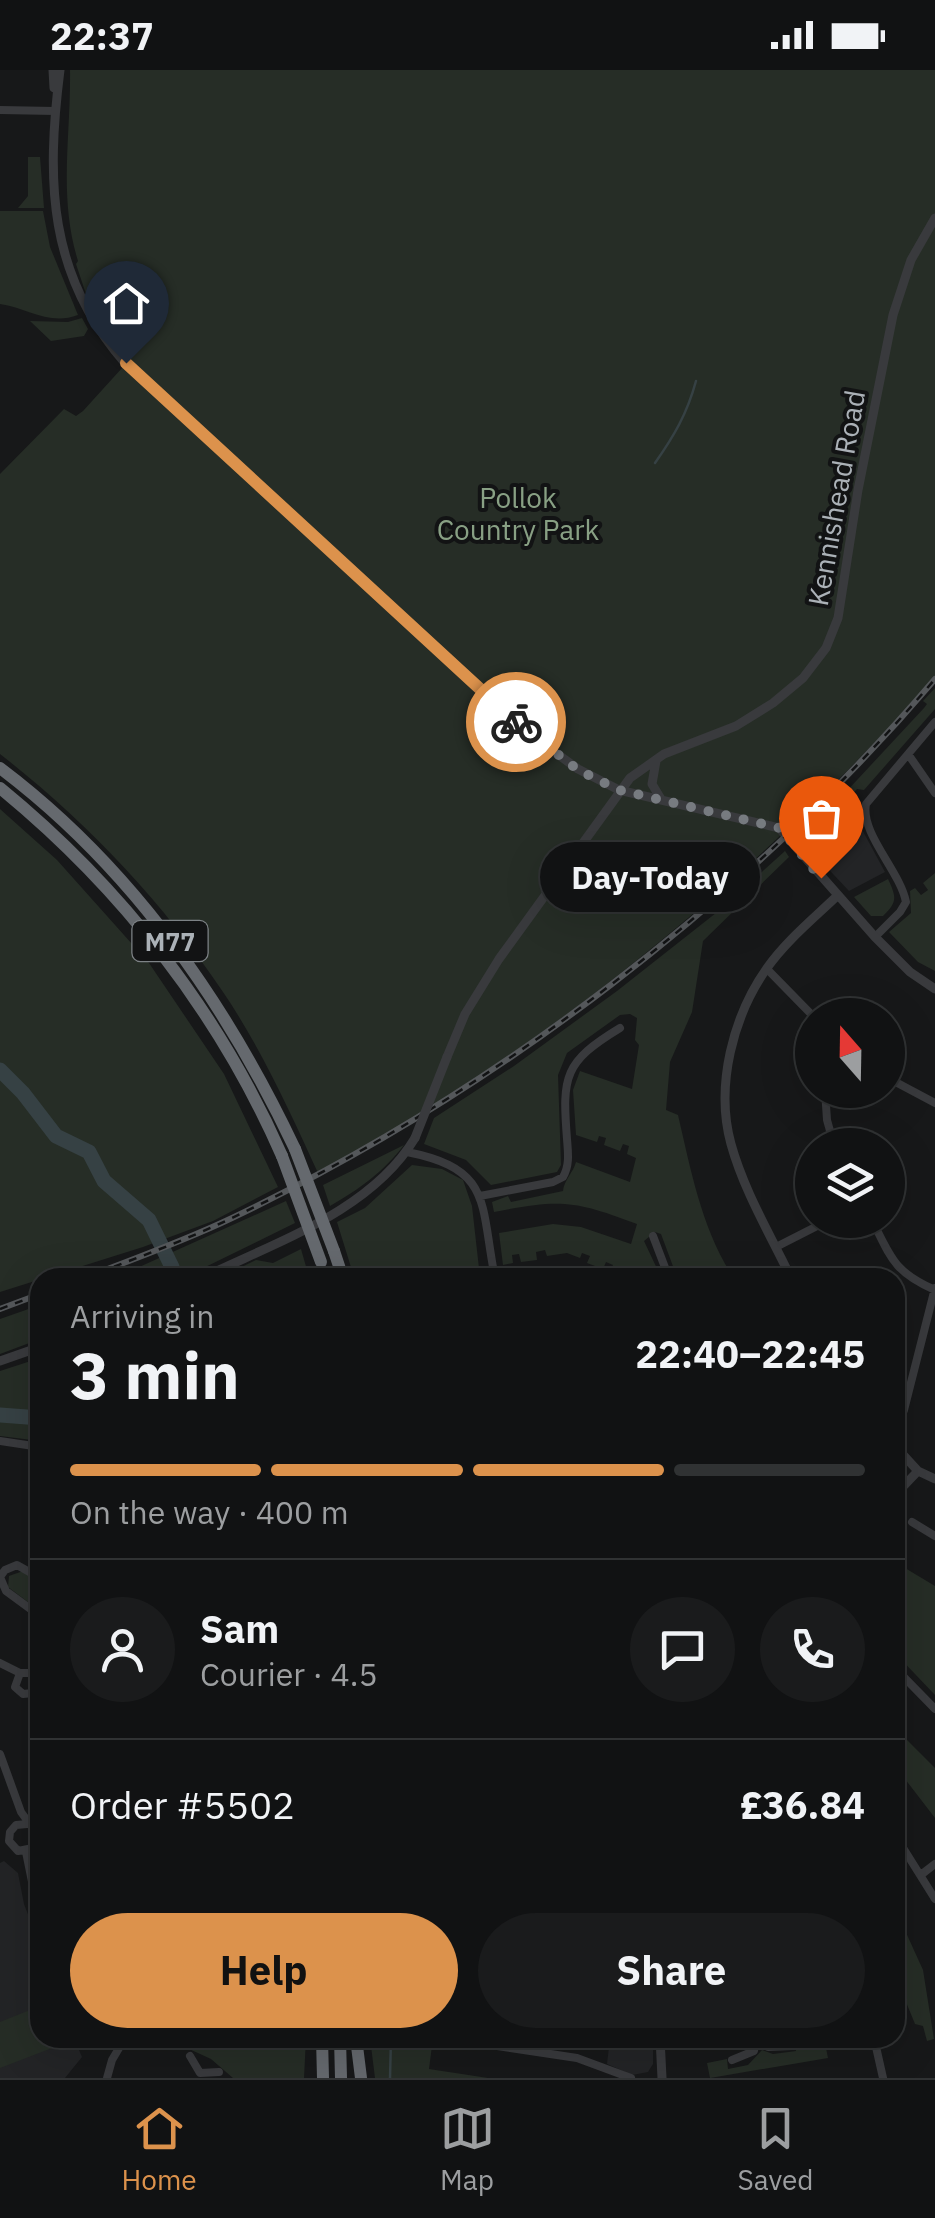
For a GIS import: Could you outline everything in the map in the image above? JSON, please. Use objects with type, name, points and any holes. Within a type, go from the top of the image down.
[{"type":"highway","name":"M77","points":[[0,768],[66,824],[109,868],[188,962],[234,1032],[340,1268]]},
{"type":"highway","name":"M77","points":[[0,788],[92,872],[172,967],[288,1152],[323,1268]]},
{"type":"highway","points":[[322,2048],[323,2078]]},
{"type":"highway","points":[[340,2048],[340,2078]]},
{"type":"highway","points":[[357,2048],[361,2078]]},
{"type":"street","points":[[56,70],[53,190],[62,249],[80,297],[106,341],[144,381],[520,726],[578,770],[619,790],[780,828],[875,937],[910,972],[935,988]]},
{"type":"street","points":[[0,110],[55,111]]},
{"type":"street","name":"Kennishead Road","points":[[222,1268],[292,1234],[382,1180],[415,1138],[465,1014],[480,988],[619,790],[657,758],[736,726],[774,703],[803,678],[832,637],[893,315],[911,260],[935,218]]},
{"type":"street","points":[[875,937],[906,902],[864,811],[871,796],[935,722]]},
{"type":"street","points":[[908,754],[935,792]]},
{"type":"street","points":[[657,758],[652,776],[661,799]]},
{"type":"street","points":[[785,1268],[730,1142],[726,1115],[729,1062],[747,1002],[767,969],[837,896]]},
{"type":"street","points":[[767,969],[795,998]]},
{"type":"street","points":[[480,1196],[563,1177],[568,1159],[566,1082],[582,1052],[620,1028]]},
{"type":"street","points":[[905,1087],[935,1103]]},
{"type":"street","points":[[407,1152],[455,1166],[466,1174],[480,1196],[493,1268]]},
{"type":"street","points":[[653,1236],[665,1268]]},
{"type":"street","points":[[776,1247],[795,1237]]},
{"type":"street","points":[[882,1238],[898,1268]]},
{"type":"street","points":[[905,1276],[935,1289],[905,1406]]},
{"type":"street","points":[[0,1360],[30,1350]]},
{"type":"street","points":[[0,1441],[30,1446]]},
{"type":"street","points":[[905,1457],[918,1471],[935,1479]]},
{"type":"street","points":[[905,1485],[918,1471]]},
{"type":"street","points":[[912,1522],[935,1536]]},
{"type":"street","points":[[916,1538],[922,1528]]},
{"type":"street","points":[[30,1572],[17,1565],[4,1570],[0,1577],[6,1591],[30,1609]]},
{"type":"street","points":[[0,1663],[20,1673]]},
{"type":"street","points":[[905,1678],[935,1709]]},
{"type":"street","points":[[0,1754],[16,1800],[30,1821]]},
{"type":"street","points":[[16,1800],[9,1836],[11,1846],[26,1852]]},
{"type":"street","points":[[13,1828],[30,1826]]},
{"type":"street","points":[[26,1852],[30,1848]]},
{"type":"street","points":[[905,1849],[935,1899]]},
{"type":"street","points":[[26,1852],[30,1872]]},
{"type":"street","points":[[922,1874],[935,1864]]},
{"type":"street","points":[[106,2078],[119,2048]]},
{"type":"street","points":[[511,2048],[578,2058],[631,2078]]},
{"type":"street","points":[[660,2048],[662,2078]]},
{"type":"street","points":[[732,2060],[755,2048]]},
{"type":"street","points":[[876,2048],[883,2078]]},
{"type":"street","points":[[190,2056],[199,2076],[218,2072]]},
{"type":"shaded area","points":[[859,824],[885,872],[849,891],[818,858]]},
{"type":"shaded area","points":[[4,1861],[18,1873],[30,1920],[30,2048],[78,2048],[82,2057],[65,2078],[0,2078],[0,1863]]},
{"type":"shaded area","points":[[609,2048],[653,2048],[653,2064],[648,2072],[632,2075],[607,2064]]},
{"type":"green space","name":"Pollok Country Park","points":[[70,70],[935,70],[935,678],[796,821],[647,952],[488,1070],[318,1173],[237,1013],[175,926],[92,835],[0,754],[0,474],[64,409],[76,416],[83,411],[132,357],[101,314],[91,309],[76,264],[67,190]]},
{"type":"green space","points":[[28,157],[40,157],[44,208],[18,208],[28,196]]},
{"type":"green space","points":[[0,211],[43,211],[50,247],[78,315],[48,317],[0,304]]},
{"type":"green space","points":[[82,318],[88,329],[84,336],[51,341],[30,321],[68,322]]},
{"type":"green space","points":[[935,688],[935,709],[864,790],[857,789],[837,811],[834,804],[845,797],[924,708],[927,704],[923,701]]},
{"type":"green space","points":[[0,809],[57,860],[149,963],[224,1074],[278,1187],[213,1221],[143,1247],[76,1268],[30,1268],[30,1283],[0,1292]]},
{"type":"green space","points":[[785,851],[789,857],[703,941],[692,1012],[670,1062],[666,1110],[678,1115],[705,1219],[728,1268],[674,1268],[661,1234],[655,1232],[644,1241],[657,1268],[612,1268],[613,1265],[606,1262],[600,1268],[587,1263],[590,1256],[582,1253],[580,1258],[567,1253],[547,1256],[545,1250],[536,1252],[537,1260],[521,1262],[519,1254],[512,1255],[513,1263],[503,1265],[499,1233],[553,1224],[581,1227],[631,1244],[637,1224],[597,1210],[552,1204],[494,1212],[492,1202],[508,1196],[511,1202],[563,1191],[576,1162],[630,1182],[636,1158],[627,1154],[629,1146],[623,1144],[620,1151],[604,1145],[606,1138],[599,1136],[597,1142],[576,1135],[573,1090],[580,1071],[632,1089],[639,1045],[635,1040],[637,1018],[620,1015],[567,1053],[558,1075],[561,1165],[557,1172],[491,1185],[466,1160],[424,1144],[434,1118],[617,991],[721,909]]},
{"type":"green space","points":[[935,873],[935,971],[918,962],[889,932],[911,913],[910,891],[915,888],[921,895],[928,890],[923,883]]},
{"type":"green space","points":[[888,879],[893,903],[883,916],[871,916],[854,897]]},
{"type":"green space","points":[[404,1145],[370,1179],[330,1206],[323,1185]]},
{"type":"green space","points":[[412,1165],[442,1169],[463,1180],[472,1206],[479,1268],[351,1268],[337,1222],[365,1208]]},
{"type":"green space","points":[[286,1201],[295,1223],[203,1268],[137,1268]]},
{"type":"green space","points":[[301,1249],[306,1268],[240,1268],[256,1260],[273,1263]]},
{"type":"green space","points":[[30,1308],[30,1343],[0,1354],[0,1319]]},
{"type":"green space","points":[[30,1361],[30,1440],[0,1436],[0,1371]]},
{"type":"green space","points":[[905,1568],[935,1586],[935,1695],[905,1664]]},
{"type":"green space","points":[[23,1571],[30,1576],[30,1604],[8,1587],[9,1576]]},
{"type":"green space","points":[[905,1738],[935,1768],[935,1818],[905,1779]]},
{"type":"green space","points":[[905,1930],[923,1970],[934,2039],[927,2041],[923,2026],[915,2024],[905,2000]]},
{"type":"green space","points":[[30,2010],[30,2048],[52,2048],[0,2068],[0,2022]]},
{"type":"green space","points":[[187,2048],[306,2048],[304,2078],[233,2078],[211,2059]]},
{"type":"green space","points":[[371,2048],[432,2048],[429,2069],[488,2078],[375,2078]]},
{"type":"green space","points":[[796,2048],[826,2048],[828,2058],[710,2078],[707,2063],[727,2059],[728,2069],[748,2065],[762,2050],[773,2054]]},
{"type":"waterway","points":[[655,463],[679,424],[696,381]]},
{"type":"waterway","points":[[0,1070],[56,1136],[89,1152],[104,1181],[149,1220],[172,1267]]},
{"type":"waterway","points":[[0,1415],[30,1417]]},
{"type":"waterway","points":[[390,2078],[391,2048]]},
{"type":"railway","points":[[111,1268],[214,1226],[330,1168],[520,1051],[699,914],[783,839],[935,679]]},
{"type":"railway","points":[[0,1309],[30,1298]]},
{"type":"way so far","points":[[516,722],[578,770],[619,790],[780,828],[821,878]]},
{"type":"place","name":"Day-Today","points":[[821,878]]},
{"type":"route","points":[[126,363],[516,722]]}]
